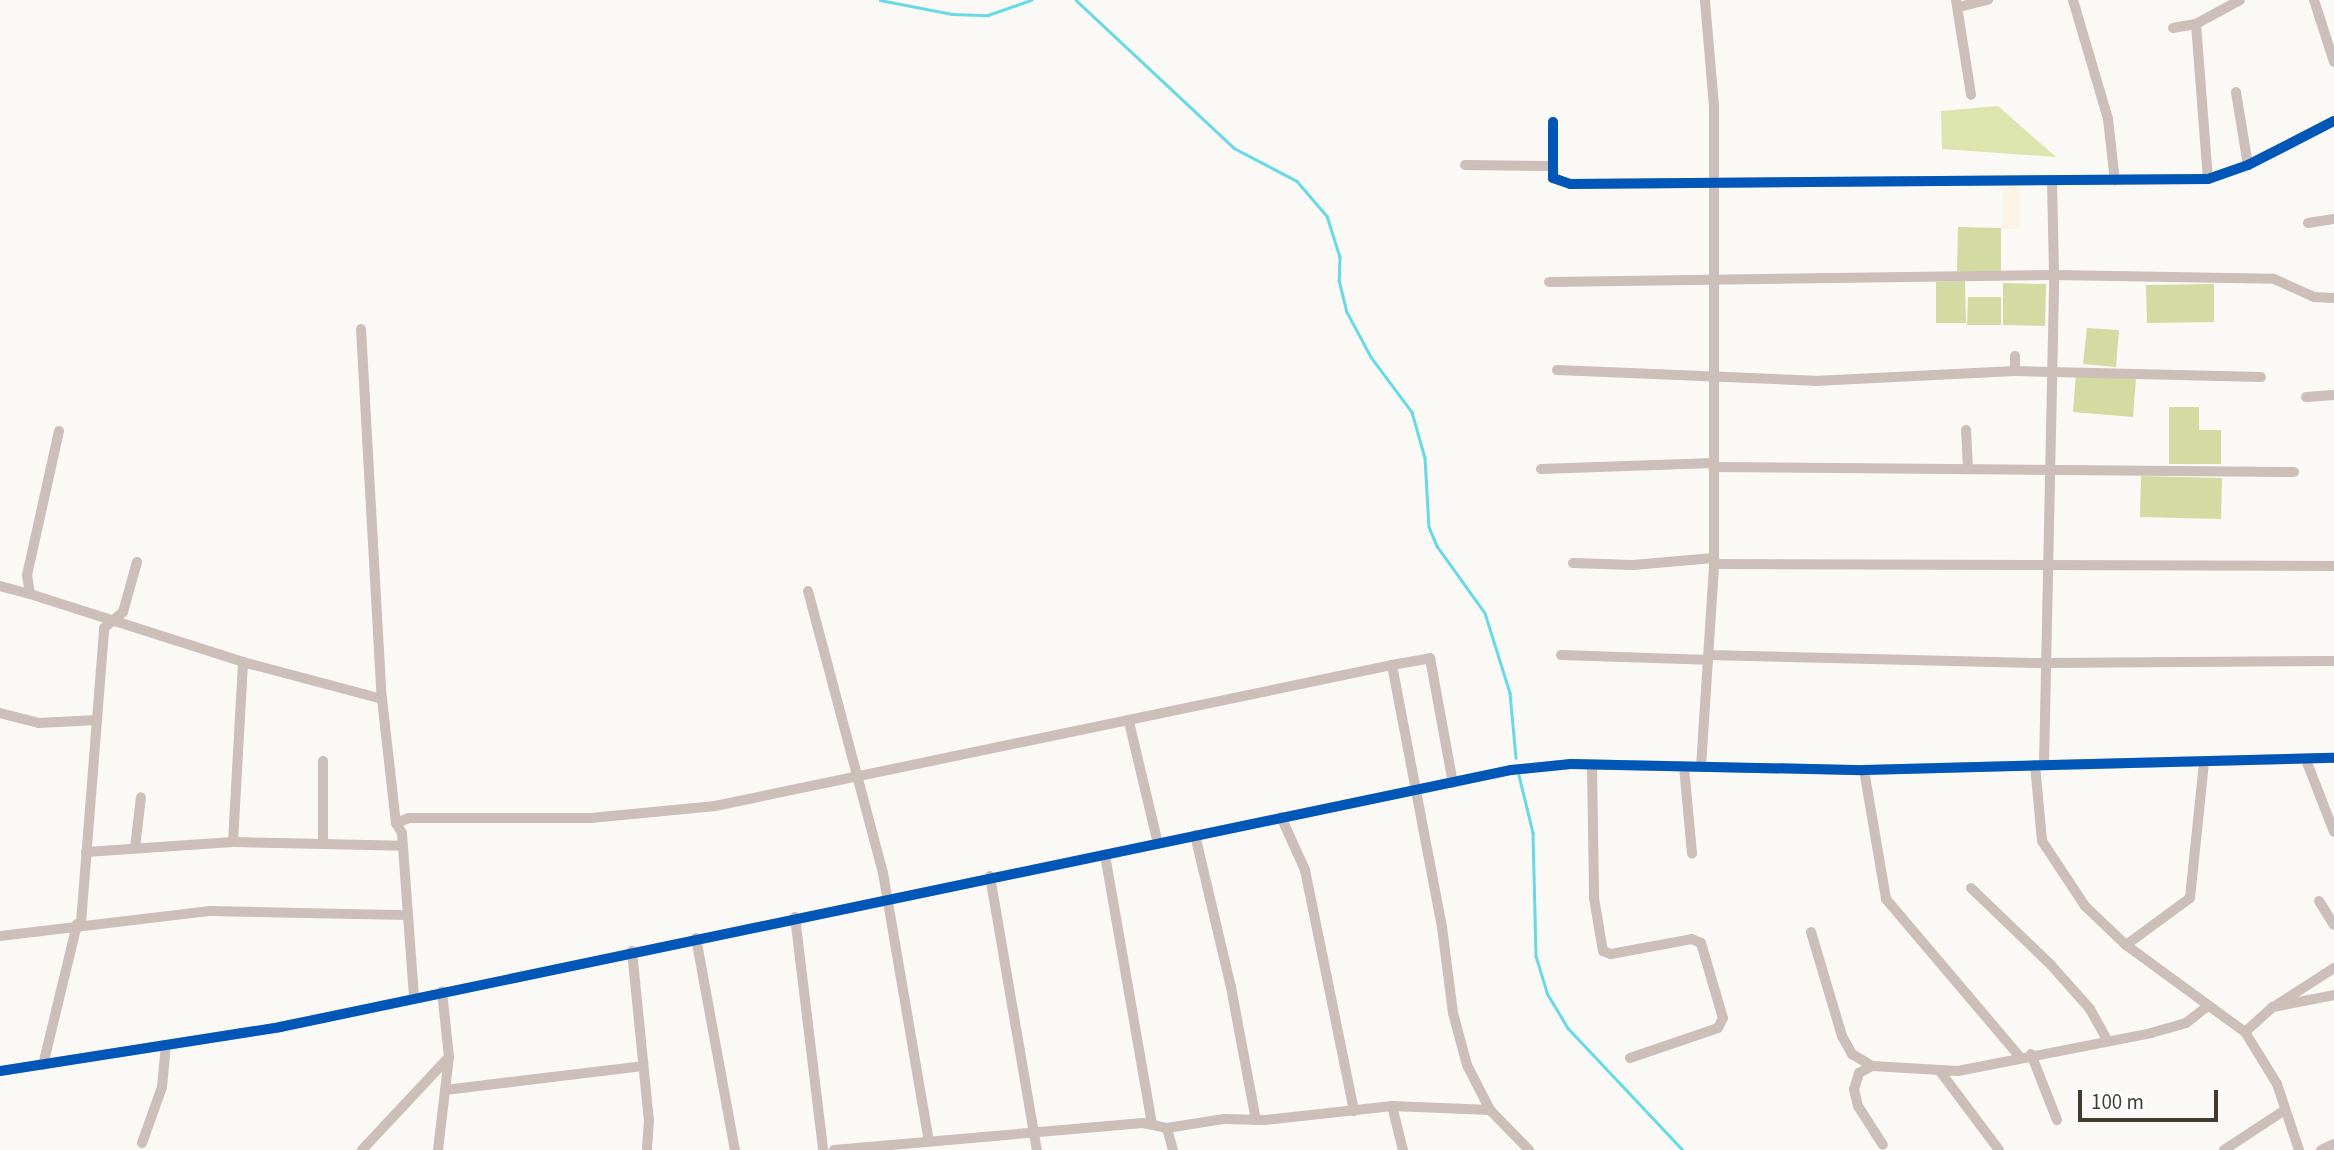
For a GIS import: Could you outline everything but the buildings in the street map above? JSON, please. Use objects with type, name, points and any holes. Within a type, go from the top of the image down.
[{"type":"street","points":[[1701,767],[1714,561],[1714,106],[1705,0]]},
{"type":"street","points":[[1971,95],[1958,4],[1988,0]]},
{"type":"street","points":[[2073,0],[2108,118],[2115,181]]},
{"type":"street","points":[[2173,28],[2196,24],[2240,0]]},
{"type":"street","points":[[2314,0],[2334,62]]},
{"type":"street","points":[[2196,24],[2208,179]]},
{"type":"street","points":[[2236,92],[2248,165]]},
{"type":"street","points":[[1553,122],[1553,178],[1562,183],[1714,183],[2208,179],[2248,165],[2334,121]]},
{"type":"street","points":[[1465,165],[1553,166]]},
{"type":"street","points":[[2052,180],[2054,275],[2046,663],[2040,765],[2042,841],[2085,906],[2126,945],[2245,1032],[2277,1084],[2299,1150]]},
{"type":"street","points":[[2308,223],[2334,219]]},
{"type":"street","points":[[1549,282],[2054,275],[2274,279],[2314,297],[2334,298]]},
{"type":"street","points":[[361,329],[382,699],[396,823],[403,846],[414,997]]},
{"type":"street","points":[[2015,356],[2015,371]]},
{"type":"street","points":[[1557,370],[1714,374],[1815,381],[2015,371],[2261,377]]},
{"type":"street","points":[[2306,397],[2334,395]]},
{"type":"street","points":[[1966,430],[1968,468]]},
{"type":"street","points":[[30,594],[27,575],[59,431]]},
{"type":"street","points":[[1541,469],[1713,465],[2294,472]]},
{"type":"street","points":[[1573,564],[1643,565],[1714,561],[2334,566]]},
{"type":"street","points":[[43,1065],[79,924],[104,628],[126,604],[137,562]]},
{"type":"street","points":[[0,586],[243,662],[382,699]]},
{"type":"street","points":[[808,591],[861,778],[888,898],[929,1141]]},
{"type":"street","points":[[1561,655],[2046,663],[2334,661]]},
{"type":"street","points":[[396,823],[409,818],[654,815],[861,778],[1430,658],[1453,783]]},
{"type":"street","points":[[233,842],[243,662]]},
{"type":"street","points":[[1392,666],[1443,927],[1453,1013],[1467,1065],[1490,1110],[1529,1150]]},
{"type":"street","points":[[0,713],[39,723],[97,720]]},
{"type":"street","points":[[1129,722],[1158,844]]},
{"type":"street","points":[[0,1071],[166,1045],[414,997],[1511,770],[1592,765],[1864,770],[2334,758]]},
{"type":"street","points":[[2306,760],[2334,832]]},
{"type":"street","points":[[323,761],[323,844]]},
{"type":"street","points":[[2126,945],[2190,898],[2204,763]]},
{"type":"street","points":[[1592,765],[1594,898],[1602,951],[1611,954],[1692,939],[1701,943],[1723,1018],[1718,1028],[1630,1058]]},
{"type":"street","points":[[1684,766],[1692,854]]},
{"type":"street","points":[[1864,770],[1886,899],[2019,1056]]},
{"type":"street","points":[[135,848],[141,797]]},
{"type":"street","points":[[1281,817],[1305,870],[1354,1111]]},
{"type":"street","points":[[1195,835],[1231,987],[1256,1120]]},
{"type":"street","points":[[86,852],[233,842],[403,846]]},
{"type":"street","points":[[1105,855],[1152,1124]]},
{"type":"street","points":[[990,876],[1037,1150]]},
{"type":"street","points":[[1971,888],[2051,965],[2090,1009],[2108,1041]]},
{"type":"street","points":[[2319,901],[2334,925]]},
{"type":"street","points":[[0,936],[79,924],[211,911],[408,915]]},
{"type":"street","points":[[795,917],[823,1150]]},
{"type":"street","points":[[1811,932],[1842,1036],[1852,1054],[1872,1066],[1939,1070],[2108,1041],[2186,1023],[2208,1006]]},
{"type":"street","points":[[696,938],[736,1150]]},
{"type":"street","points":[[632,951],[649,1120],[646,1150]]},
{"type":"street","points":[[2245,1032],[2273,1007],[2334,968]]},
{"type":"street","points":[[438,1150],[449,1057],[442,991]]},
{"type":"street","points":[[2273,1007],[2334,995]]},
{"type":"street","points":[[142,1143],[162,1087],[166,1045]]},
{"type":"street","points":[[2031,1054],[2057,1119]]},
{"type":"street","points":[[362,1150],[449,1057]]},
{"type":"street","points":[[445,1090],[643,1066]]},
{"type":"street","points":[[1872,1066],[1859,1073],[1854,1089],[1858,1106],[1883,1145]]},
{"type":"street","points":[[1939,1070],[1999,1150]]},
{"type":"street","points":[[834,1150],[1152,1124],[1167,1128],[1224,1119],[1256,1120],[1392,1106],[1490,1110]]},
{"type":"street","points":[[1392,1106],[1403,1150]]},
{"type":"street","points":[[2224,1150],[2286,1110]]},
{"type":"street","points":[[1167,1128],[1173,1150]]},
{"type":"street","points":[[2321,1150],[2334,1143]]},
{"type":"shaded area","points":[[2003,185],[2020,185],[2020,229],[2002,229]]},
{"type":"green space","points":[[1998,106],[2056,157],[1942,149],[1941,111]]},
{"type":"green space","points":[[1958,227],[2001,228],[2001,272],[1957,271]]},
{"type":"green space","points":[[1965,281],[1966,323],[1936,323],[1936,282]]},
{"type":"green space","points":[[2003,283],[2046,284],[2045,326],[2003,325]]},
{"type":"green space","points":[[2214,284],[2214,322],[2147,323],[2146,285]]},
{"type":"green space","points":[[1968,297],[2001,297],[2001,325],[1967,325]]},
{"type":"green space","points":[[2087,328],[2119,330],[2116,367],[2083,364]]},
{"type":"green space","points":[[2076,374],[2136,379],[2133,417],[2073,412]]},
{"type":"green space","points":[[2169,407],[2199,407],[2199,430],[2221,430],[2221,464],[2169,464]]},
{"type":"green space","points":[[2141,476],[2222,478],[2221,519],[2140,517]]},
{"type":"waterway","points":[[880,0],[952,14],[988,15],[1031,0]]},
{"type":"waterway","points":[[1076,0],[1234,148],[1297,181],[1327,216],[1340,257],[1339,280],[1347,312],[1371,357],[1412,412],[1425,458],[1429,527],[1437,546],[1485,613],[1510,693],[1516,758]]},
{"type":"waterway","points":[[1519,775],[1533,833],[1536,956],[1547,993],[1568,1028],[1683,1150]]},
{"type":"cycle path","points":[[1553,122],[1553,178],[1570,184],[2208,179],[2248,165],[2334,121]]},
{"type":"cycle path","points":[[0,1071],[280,1027],[1511,770],[1571,764],[1864,770],[2334,758]]}]
